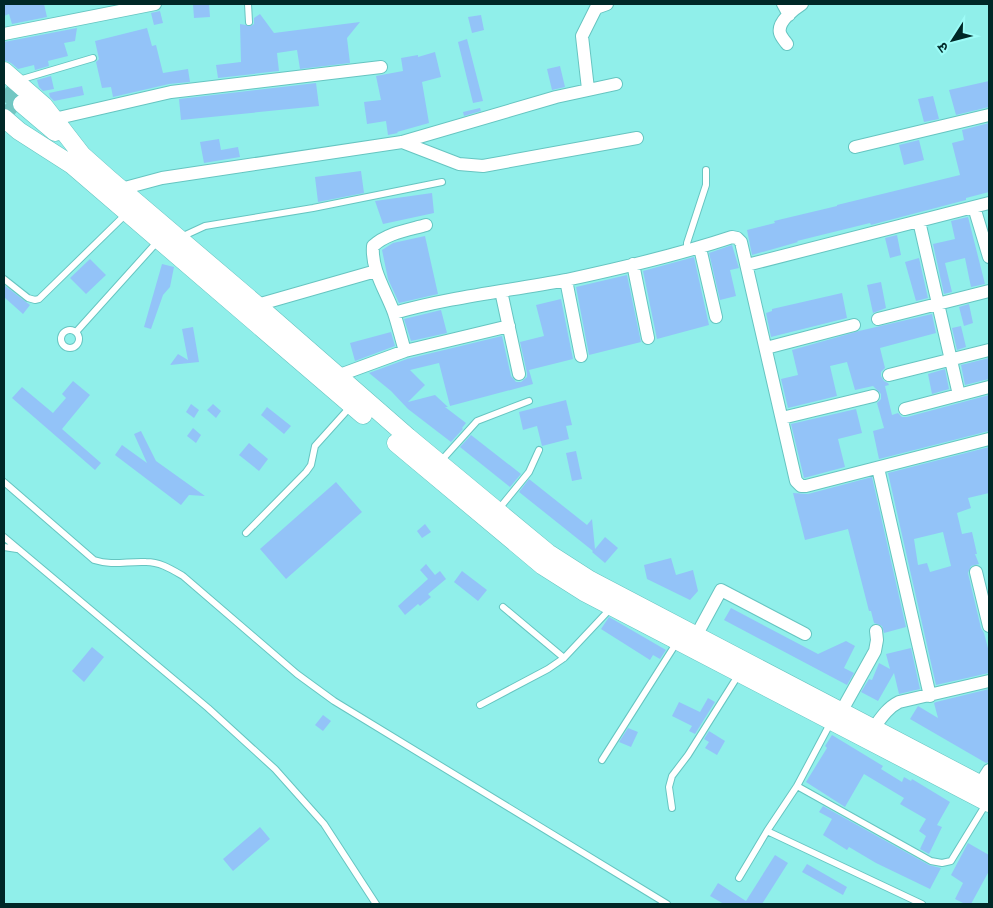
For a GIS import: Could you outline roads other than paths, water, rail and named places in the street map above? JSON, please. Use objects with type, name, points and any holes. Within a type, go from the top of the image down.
[{"type":"main road","points":[[10,76],[44,106],[54,119],[77,160],[127,213],[332,380],[440,462],[548,553],[590,580],[696,636],[836,716],[873,729],[987,791]]},
{"type":"main road","points":[[13,112],[19,131],[77,160],[121,189],[257,305],[332,380],[352,405],[543,566],[584,592],[739,673],[836,716],[987,791]]},
{"type":"street","points":[[92,4],[95,17]]},
{"type":"street","points":[[4,34],[155,4]]},
{"type":"street","points":[[588,90],[582,36],[596,8],[607,4]]},
{"type":"street","points":[[787,44],[780,33],[786,9],[802,4]]},
{"type":"street","points":[[54,119],[171,92],[381,67]]},
{"type":"street","points":[[121,189],[162,178],[402,142],[556,97],[616,84]]},
{"type":"street","points":[[855,147],[989,115]]},
{"type":"street","points":[[402,142],[459,164],[483,166],[637,138]]},
{"type":"street","points":[[747,265],[989,203]]},
{"type":"street","points":[[974,207],[989,257]]},
{"type":"street","points":[[918,221],[959,394]]},
{"type":"street","points":[[405,351],[394,312],[376,271],[372,255],[373,246],[380,240],[426,225]]},
{"type":"street","points":[[394,312],[433,302],[566,280],[700,248],[732,237],[737,238],[741,242],[747,265],[796,481],[801,486],[989,440]]},
{"type":"street","points":[[700,248],[716,317]]},
{"type":"street","points":[[633,264],[648,338]]},
{"type":"street","points":[[257,305],[376,271]]},
{"type":"street","points":[[566,280],[581,356]]},
{"type":"street","points":[[501,291],[519,374]]},
{"type":"street","points":[[878,319],[989,291]]},
{"type":"street","points":[[766,348],[854,325]]},
{"type":"street","points":[[332,380],[405,351],[508,326]]},
{"type":"street","points":[[890,375],[989,350]]},
{"type":"street","points":[[905,409],[989,387]]},
{"type":"street","points":[[782,418],[873,396]]},
{"type":"street","points":[[878,468],[930,696]]},
{"type":"street","points":[[976,572],[989,626]]},
{"type":"street","points":[[696,636],[721,590],[805,634]]},
{"type":"street","points":[[836,716],[875,651],[876,631]]},
{"type":"street","points":[[873,729],[883,714],[891,706],[899,702],[989,681]]},
{"type":"lane","points":[[248,4],[249,22]]},
{"type":"lane","points":[[10,76],[93,58]]},
{"type":"lane","points":[[687,251],[687,243],[706,185],[706,170]]},
{"type":"lane","points":[[178,238],[205,226],[313,208],[442,182]]},
{"type":"lane","points":[[4,279],[28,298],[38,299],[127,213]]},
{"type":"lane","points":[[76,332],[159,240]]},
{"type":"lane","points":[[440,462],[477,421],[528,401]]},
{"type":"lane","points":[[246,533],[306,472],[315,446],[352,405]]},
{"type":"lane","points":[[497,511],[529,472],[540,450]]},
{"type":"lane","points":[[4,482],[94,560],[107,564],[147,561],[163,565],[183,576],[297,674],[334,701],[667,904]]},
{"type":"lane","points":[[4,537],[208,708],[276,769],[324,824],[376,904]]},
{"type":"lane","points":[[4,547],[18,549]]},
{"type":"lane","points":[[503,607],[564,658]]},
{"type":"lane","points":[[480,705],[548,669],[564,658],[612,607]]},
{"type":"lane","points":[[602,760],[678,641]]},
{"type":"lane","points":[[672,808],[669,787],[672,776],[688,755],[739,673]]},
{"type":"lane","points":[[739,878],[767,830],[797,786],[836,716]]},
{"type":"lane","points":[[797,786],[932,861],[942,863],[951,861],[987,791]]},
{"type":"lane","points":[[767,830],[922,904]]},
{"type":"tunnel","points":[[4,90],[22,104]]},
{"type":"tunnel","points":[[4,106],[14,115]]}]
